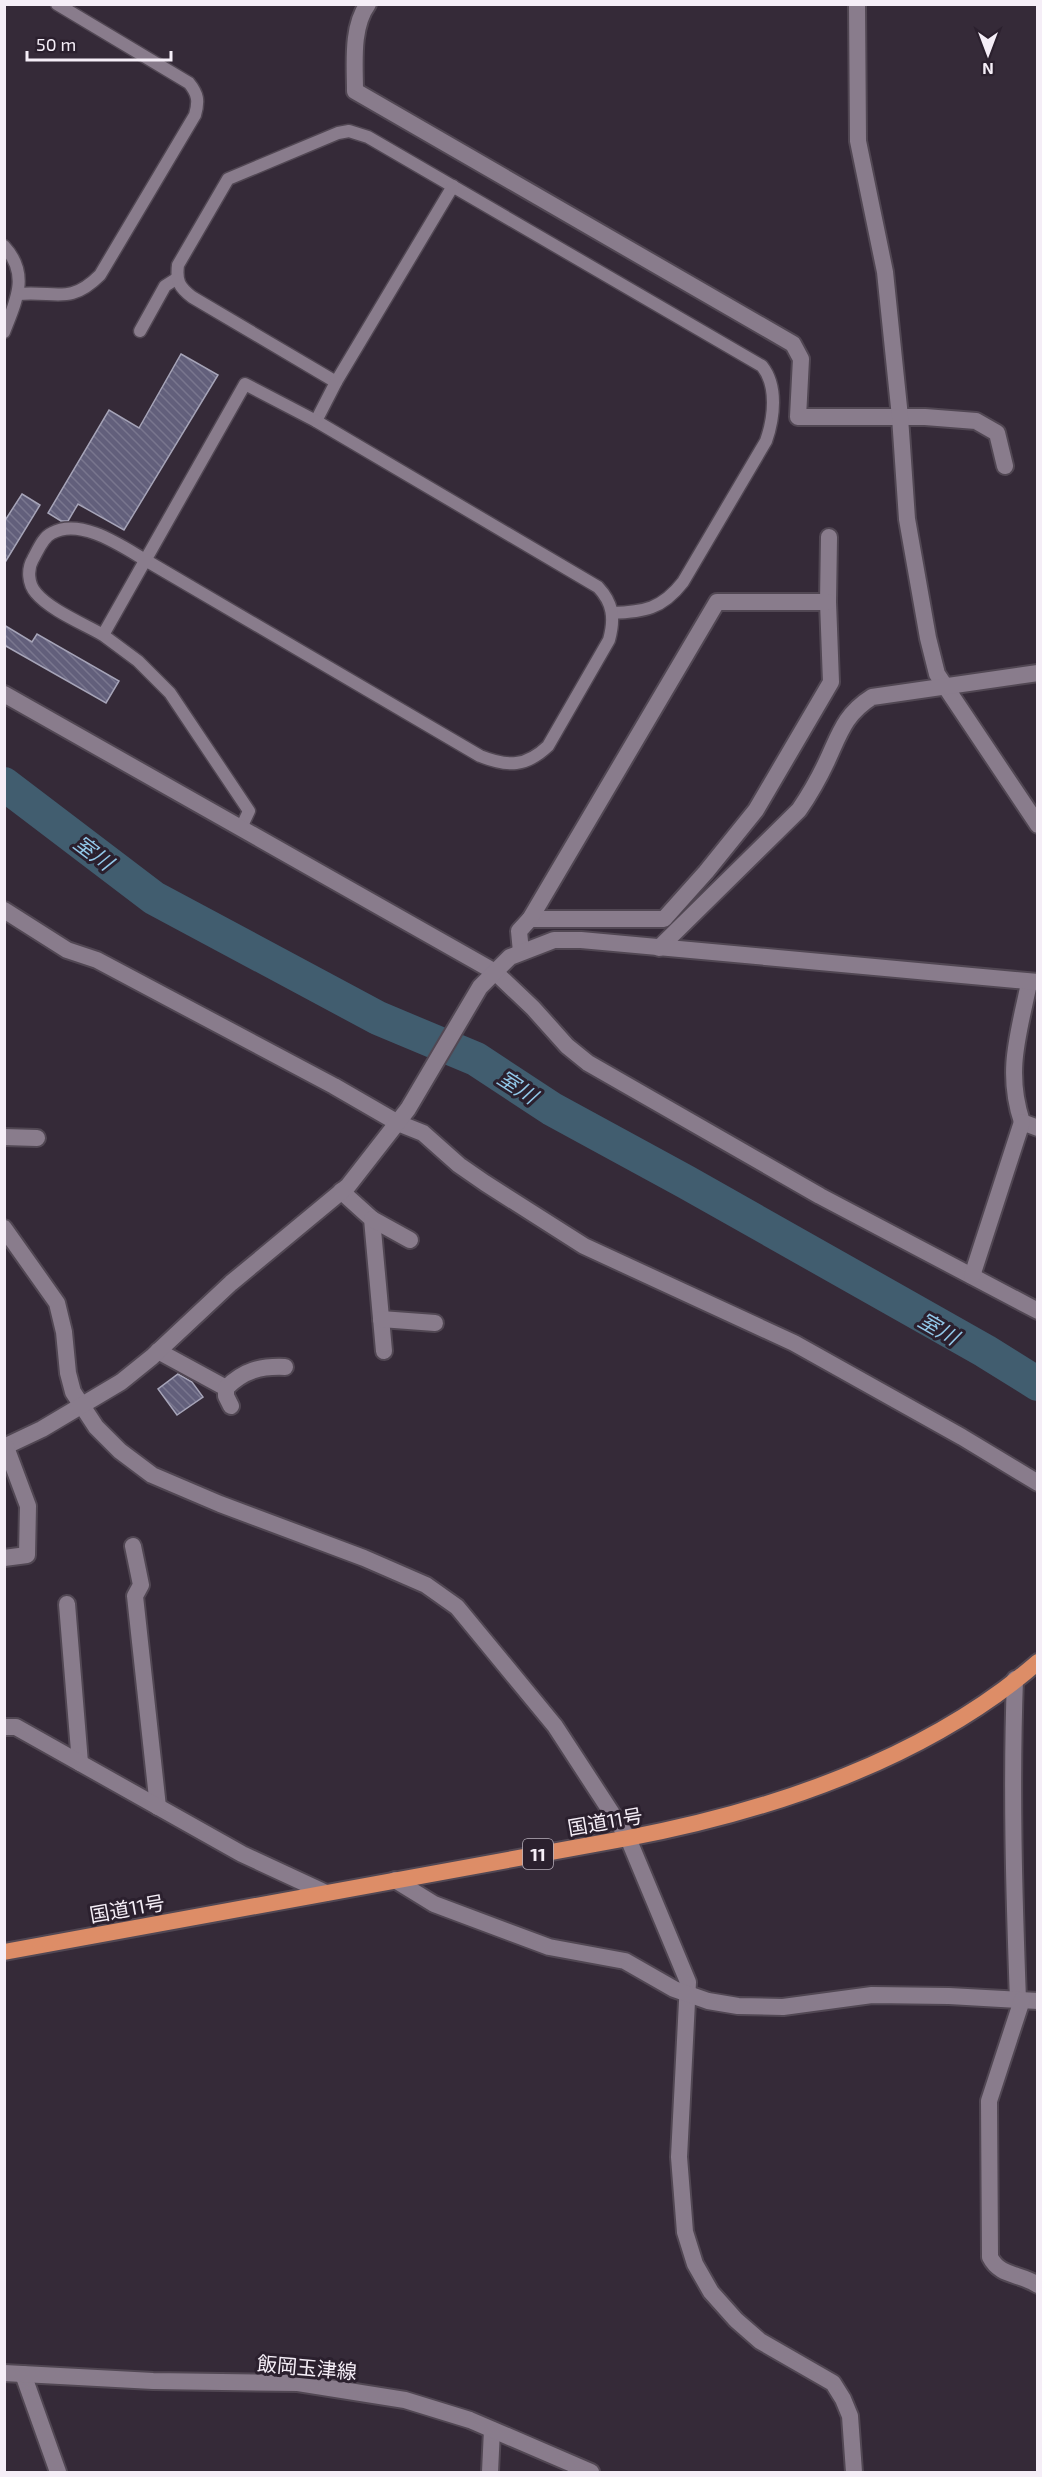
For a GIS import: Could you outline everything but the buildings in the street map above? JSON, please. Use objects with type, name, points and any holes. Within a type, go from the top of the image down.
[{"type":"highway","name":"国道11号","points":[[4,1952],[628,1838],[728,1816],[798,1795],[854,1772],[942,1728],[1038,1662]]},
{"type":"street","points":[[368,4],[362,13],[357,35],[355,91],[793,344],[801,358],[798,417],[900,417],[976,421],[997,433],[1005,466]]},
{"type":"street","points":[[857,4],[858,141],[885,272],[900,417],[907,519],[916,578],[938,674],[1038,825]]},
{"type":"street","points":[[530,919],[664,919],[756,810],[831,682],[828,602],[829,537]]},
{"type":"street","points":[[520,952],[519,931],[530,919],[717,602],[828,602]]},
{"type":"street","points":[[659,948],[799,810],[813,790],[842,725],[857,706],[873,697],[1038,673]]},
{"type":"street","points":[[4,694],[495,972],[533,1008],[567,1046],[588,1063],[820,1196],[1038,1311]]},
{"type":"street","points":[[4,910],[67,950],[97,960],[334,1086],[403,1116],[459,1165],[584,1246],[794,1343],[962,1437],[1038,1483]]},
{"type":"street","points":[[4,1558],[27,1555],[28,1506],[5,1447],[121,1382],[231,1283],[341,1191],[364,1167],[403,1116],[480,987],[510,957],[554,940],[1034,983],[1013,1063],[1015,1100],[1030,1125],[972,1276]]},
{"type":"street","points":[[4,1137],[37,1138]]},
{"type":"street","points":[[341,1191],[372,1220],[410,1240]]},
{"type":"street","points":[[372,1220],[384,1351]]},
{"type":"street","points":[[4,1228],[57,1304],[64,1332],[68,1373],[73,1392],[96,1427],[120,1451],[152,1475],[220,1504],[364,1557],[426,1585],[458,1607],[555,1726],[628,1838],[684,1967],[689,1994],[682,2072],[679,2157],[685,2232],[695,2264],[711,2292],[760,2342],[833,2382],[850,2416],[854,2472]]},
{"type":"street","points":[[381,1319],[435,1323]]},
{"type":"street","points":[[158,1351],[226,1388]]},
{"type":"street","points":[[231,1406],[226,1396],[226,1388],[232,1382],[261,1366],[285,1367]]},
{"type":"street","points":[[133,1546],[141,1585],[135,1596],[158,1807]]},
{"type":"street","points":[[67,1604],[80,1763]]},
{"type":"street","points":[[1015,1679],[1012,1833],[1026,2001],[989,2101],[990,2257],[995,2266],[1002,2271],[1038,2285]]},
{"type":"street","points":[[4,1727],[16,1727],[242,1854],[326,1893]]},
{"type":"street","points":[[395,1880],[434,1904],[549,1947],[625,1961],[674,1989],[708,2001],[738,2006],[783,2007],[872,1995],[949,1996],[1026,2001]]},
{"type":"street","name":"飯岡玉津線","points":[[4,2373],[153,2381],[298,2383],[405,2400],[492,2430],[591,2472]]},
{"type":"street","points":[[23,2373],[58,2472]]},
{"type":"street","points":[[490,2472],[492,2430]]},
{"type":"lane","points":[[18,294],[35,292],[55,296],[73,295],[90,286],[100,275],[195,115],[199,103],[197,92],[189,83],[57,4]]},
{"type":"lane","points":[[336,382],[192,297],[180,288],[176,279],[178,265],[228,179],[338,133],[349,131],[368,137],[762,366],[770,375],[772,390],[772,424],[766,441],[683,582],[675,593],[647,611],[612,613]]},
{"type":"lane","points":[[316,421],[336,382],[453,186]]},
{"type":"lane","points":[[4,246],[15,258],[19,274],[18,294],[4,332]]},
{"type":"lane","points":[[140,331],[165,286],[176,279]]},
{"type":"lane","points":[[103,635],[147,561],[245,384],[316,421],[598,587],[608,598],[612,613],[609,639],[548,746],[536,757],[510,764],[494,762],[480,756],[147,561],[110,539],[88,530],[53,532],[45,539],[30,564],[29,576],[35,593],[52,606],[103,635],[138,661],[170,693],[249,811],[241,828]]},
{"type":"waterway","name":"室川","points":[[4,784],[154,898],[378,1018],[476,1059],[552,1109],[985,1351],[1038,1384]]}]
